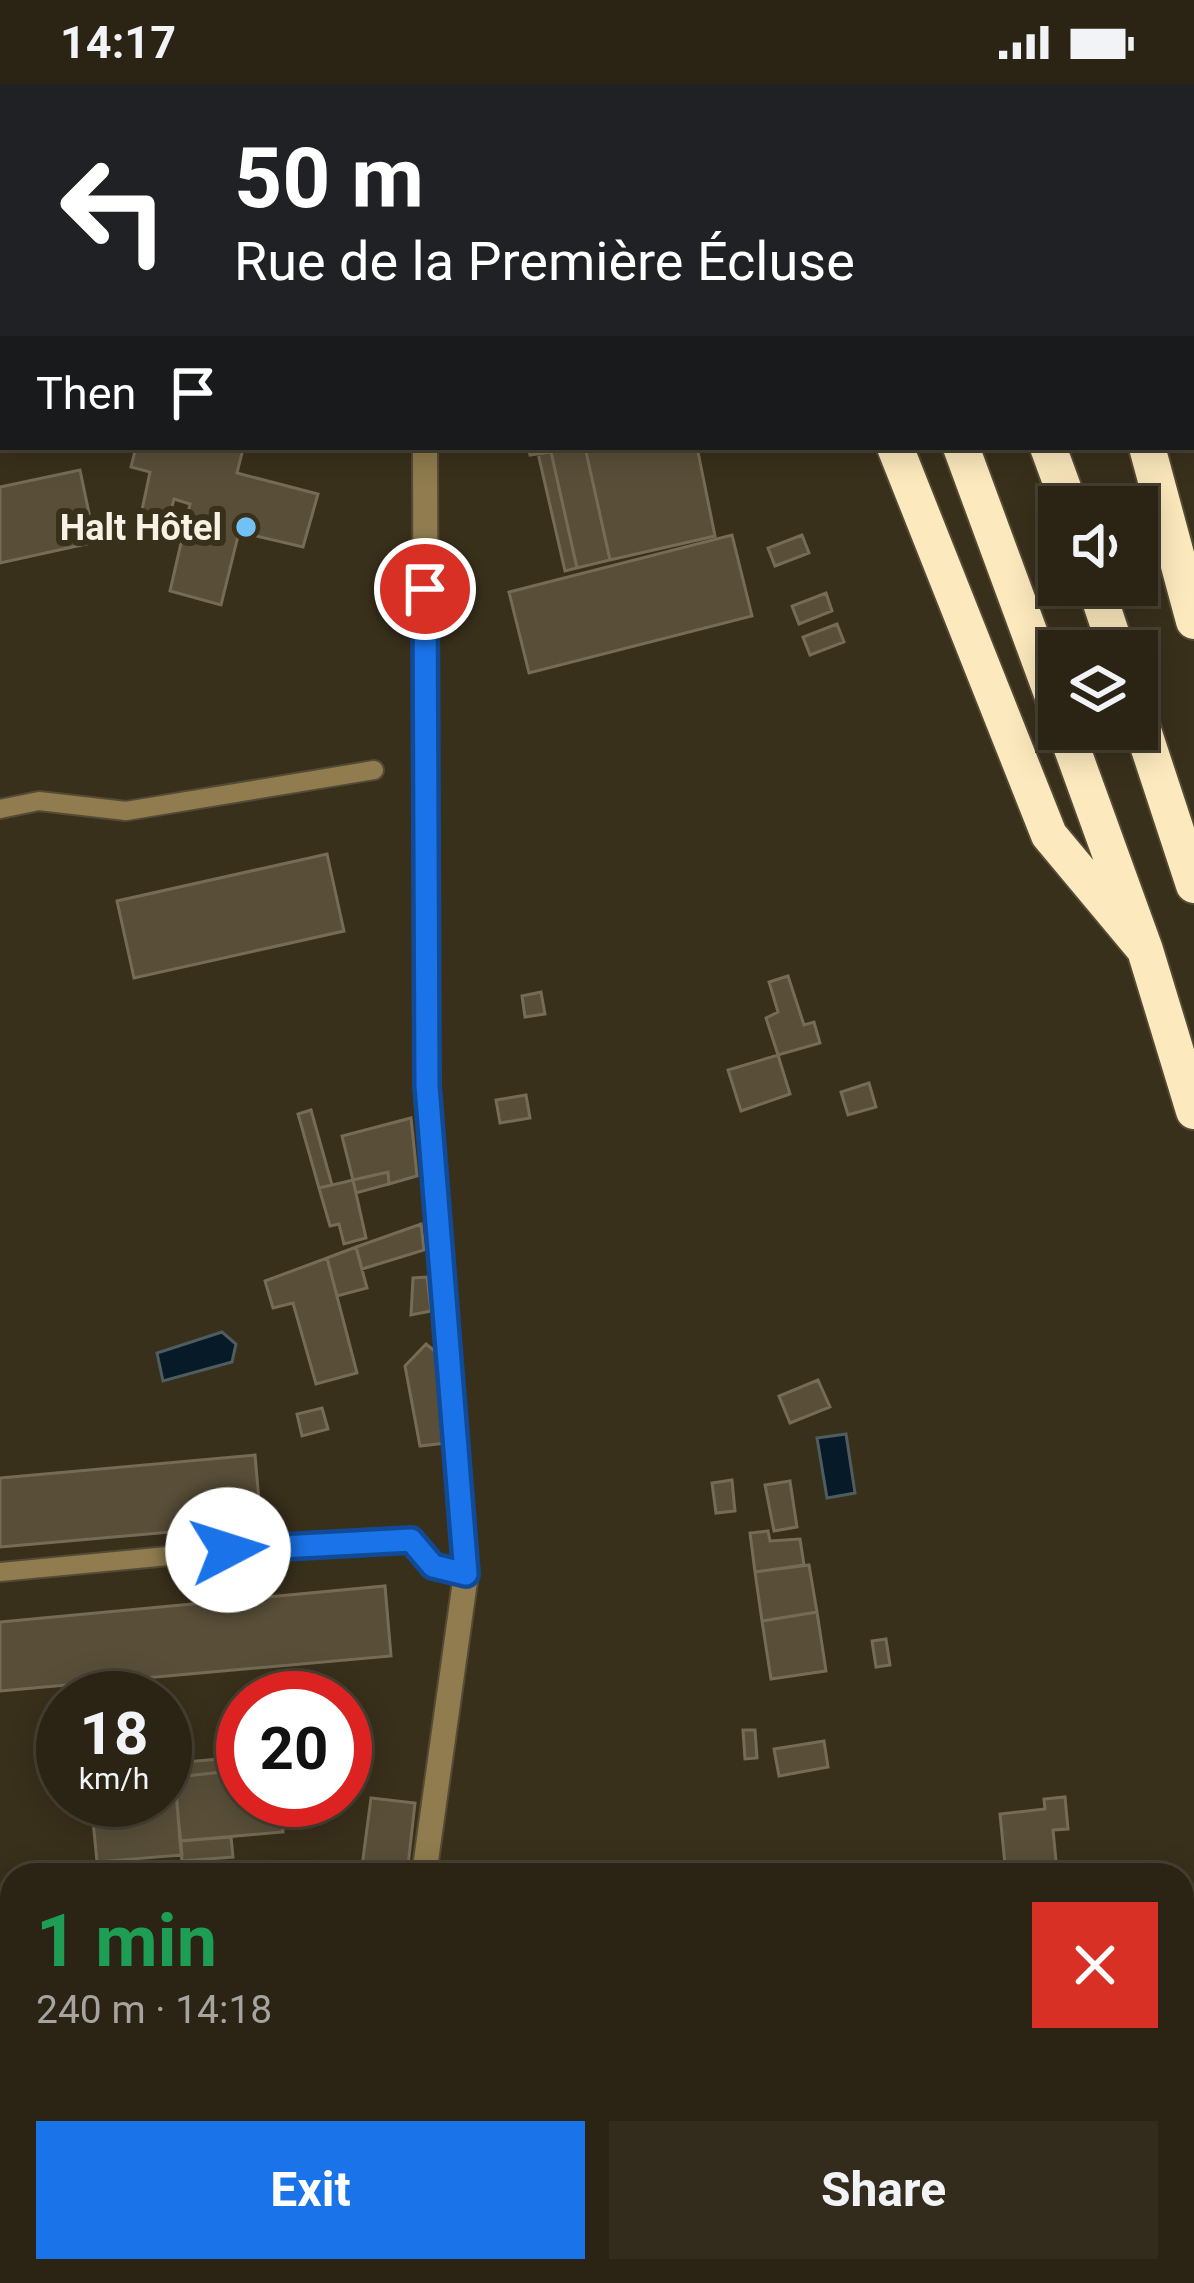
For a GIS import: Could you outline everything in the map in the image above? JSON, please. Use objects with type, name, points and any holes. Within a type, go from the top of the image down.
[{"type":"highway","points":[[896,450],[1049,835],[1145,950]]},
{"type":"highway","points":[[962,450],[1038,656]]},
{"type":"highway","points":[[1049,450],[1062,486]]},
{"type":"highway","points":[[1148,450],[1194,621]]},
{"type":"highway","points":[[1073,750],[1145,950],[1194,1111]]},
{"type":"highway","points":[[1150,750],[1194,885]]},
{"type":"street","points":[[425,450],[427,1086],[466,1574],[426,1863]]},
{"type":"lane","points":[[0,809],[39,801],[126,811],[374,770]]},
{"type":"lane","points":[[0,1572],[273,1546],[411,1540],[433,1566],[466,1574]]},
{"type":"water","points":[[222,1332],[236,1344],[232,1362],[163,1381],[157,1353]]},
{"type":"water","points":[[846,1434],[855,1493],[827,1498],[817,1438]]},
{"type":"building","name":"Halt Hôtel","points":[[135,450],[243,450],[237,473],[318,494],[303,547],[239,532],[221,605],[170,591],[190,504],[174,499],[168,522],[141,515],[150,472],[131,467]]},
{"type":"building","points":[[529,450],[586,450],[610,560],[577,568],[551,452],[530,455]]},
{"type":"building","points":[[586,450],[698,450],[715,536],[610,560]]},
{"type":"building","points":[[551,452],[577,568],[565,571],[538,453]]},
{"type":"building","points":[[80,470],[95,542],[0,563],[0,487]]},
{"type":"building","points":[[732,535],[752,616],[529,673],[509,592]]},
{"type":"building","points":[[802,535],[809,553],[775,566],[768,548]]},
{"type":"building","points":[[826,593],[832,611],[799,624],[792,606]]},
{"type":"building","points":[[837,624],[844,642],[810,655],[803,637]]},
{"type":"building","points":[[327,854],[344,931],[134,978],[117,901]]},
{"type":"building","points":[[788,976],[804,1025],[814,1022],[820,1043],[778,1055],[766,1018],[778,1012],[769,982]]},
{"type":"building","points":[[541,992],[545,1014],[525,1017],[522,996]]},
{"type":"building","points":[[778,1055],[790,1094],[741,1111],[728,1070]]},
{"type":"building","points":[[869,1083],[876,1107],[848,1115],[841,1092]]},
{"type":"building","points":[[526,1095],[530,1118],[500,1123],[496,1100]]},
{"type":"building","points":[[311,1110],[332,1185],[319,1188],[298,1114]]},
{"type":"building","points":[[411,1118],[417,1176],[389,1184],[388,1172],[353,1180],[342,1136]]},
{"type":"building","points":[[388,1172],[389,1184],[356,1193],[353,1180]]},
{"type":"building","points":[[353,1180],[366,1238],[344,1244],[339,1224],[330,1226],[319,1188]]},
{"type":"building","points":[[421,1224],[424,1250],[362,1269],[356,1247]]},
{"type":"building","points":[[356,1247],[367,1288],[337,1296],[327,1258]]},
{"type":"building","points":[[327,1258],[357,1373],[316,1384],[293,1303],[273,1308],[265,1281]]},
{"type":"building","points":[[427,1277],[431,1311],[411,1315],[413,1278]]},
{"type":"building","points":[[426,1344],[436,1352],[447,1443],[420,1446],[405,1366]]},
{"type":"building","points":[[818,1380],[830,1407],[790,1423],[779,1396]]},
{"type":"building","points":[[322,1408],[328,1429],[302,1436],[297,1414]]},
{"type":"building","points":[[255,1455],[261,1524],[0,1547],[0,1478]]},
{"type":"building","points":[[732,1480],[735,1511],[716,1513],[712,1483]]},
{"type":"building","points":[[790,1481],[797,1527],[774,1531],[765,1485]]},
{"type":"building","points":[[768,1531],[770,1541],[800,1539],[804,1565],[755,1572],[750,1533]]},
{"type":"building","points":[[809,1565],[817,1612],[762,1621],[755,1572]]},
{"type":"building","points":[[385,1586],[391,1656],[192,1674],[36,1671],[36,1688],[0,1691],[0,1622]]},
{"type":"building","points":[[817,1612],[826,1671],[771,1679],[762,1621]]},
{"type":"building","points":[[886,1639],[890,1665],[876,1667],[872,1641]]},
{"type":"building","points":[[743,1730],[755,1730],[757,1758],[745,1759]]},
{"type":"building","points":[[824,1741],[828,1767],[779,1776],[774,1749]]},
{"type":"building","points":[[216,1759],[216,1773],[192,1775],[192,1761]]},
{"type":"building","points":[[216,1773],[216,1827],[283,1827],[283,1832],[180,1841],[179,1827],[192,1827],[192,1775]]},
{"type":"building","points":[[1065,1797],[1068,1829],[1053,1830],[1056,1863],[1005,1863],[1000,1814],[1045,1809],[1044,1799]]},
{"type":"building","points":[[372,1798],[415,1803],[408,1863],[362,1863],[367,1827],[372,1827]]},
{"type":"building","points":[[94,1827],[179,1827],[182,1855],[97,1862]]},
{"type":"building","points":[[231,1837],[233,1857],[182,1861],[180,1841]]},
{"type":"place","name":"Halt Hôtel","points":[[246,527]]},
{"type":"route","points":[[228,1550],[411,1540],[433,1566],[466,1574],[427,1086],[425,589]]}]
